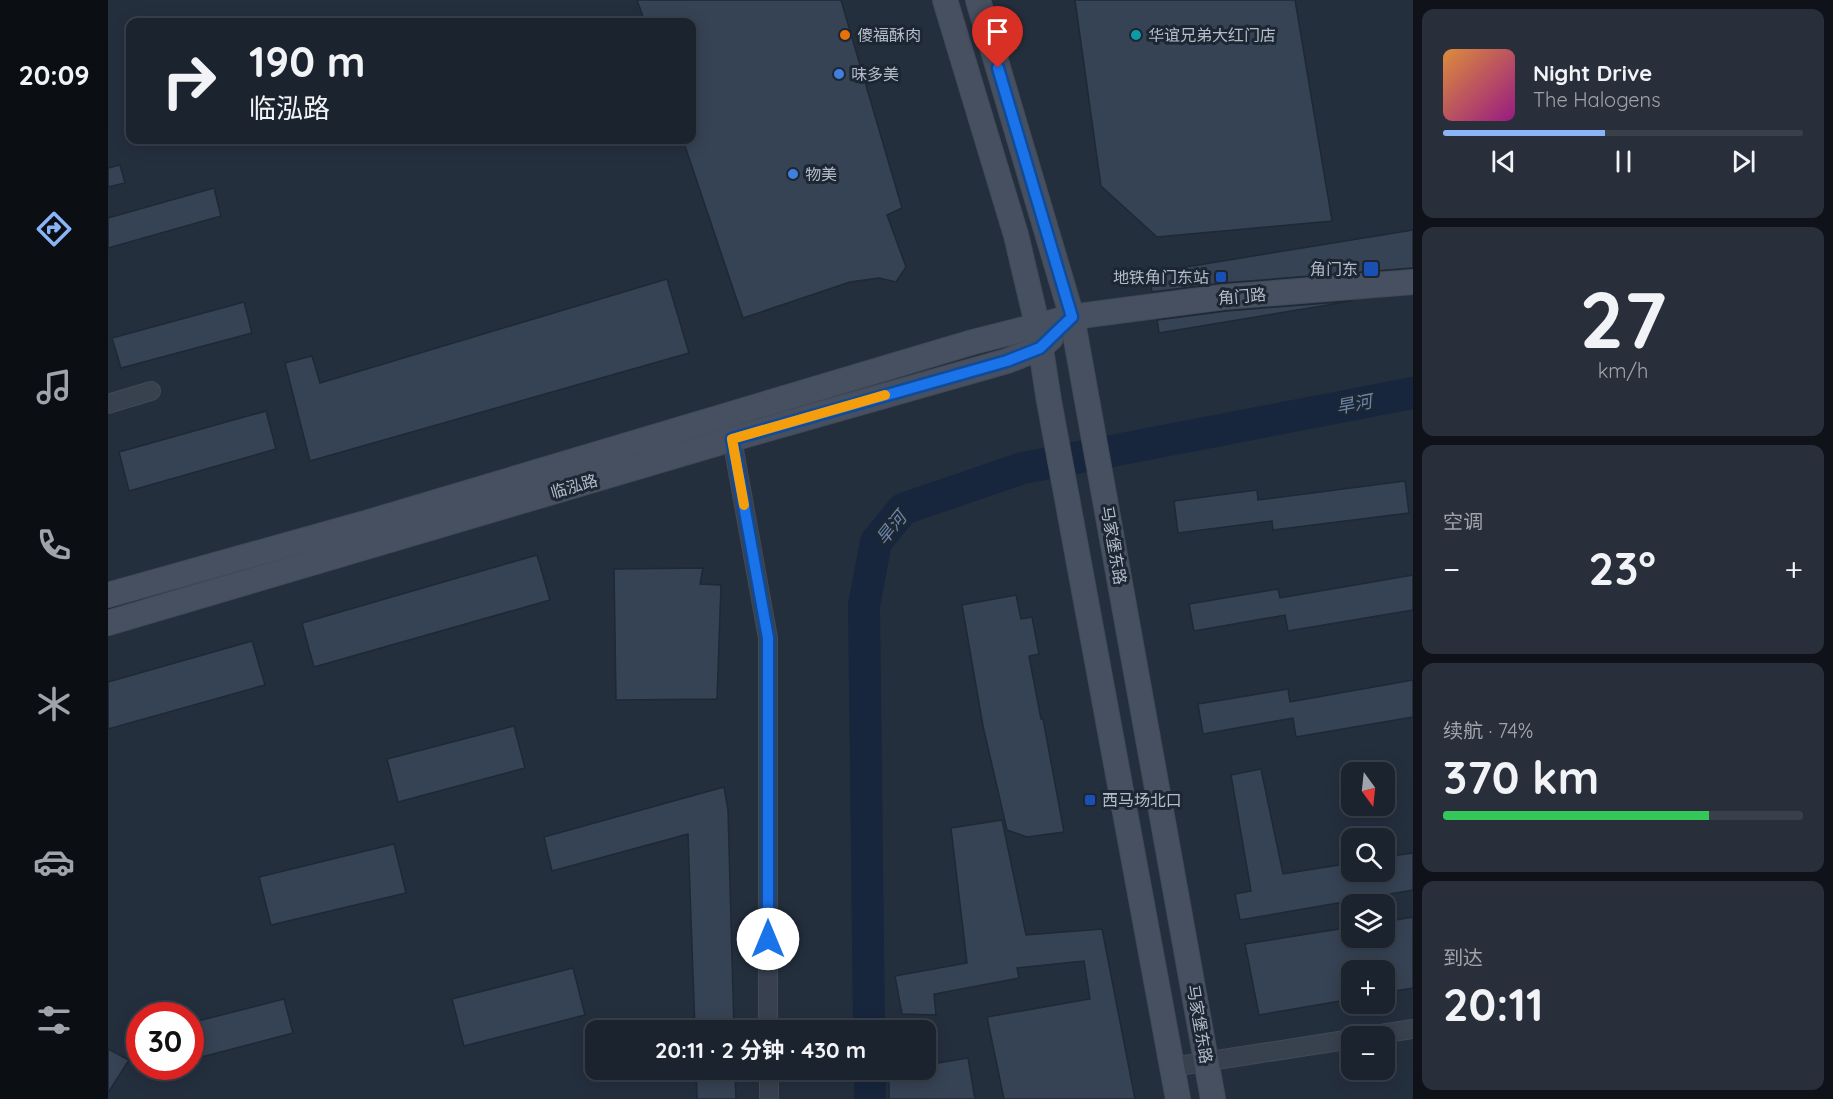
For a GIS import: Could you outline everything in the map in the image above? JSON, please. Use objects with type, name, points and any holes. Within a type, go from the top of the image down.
[{"type":"main road","points":[[945,0],[1016,235],[1036,324],[1178,1099]]},
{"type":"main road","name":"马家堡东路","points":[[978,0],[1072,317],[1213,1099]]},
{"type":"main road","name":"角门路","points":[[1036,324],[1072,317],[1224,297],[1413,282]]},
{"type":"main road","points":[[1040,348],[1072,317]]},
{"type":"main road","name":"临泓路","points":[[108,595],[369,522],[1036,324]]},
{"type":"main road","name":"临泓路","points":[[108,623],[732,439],[1007,361],[1040,348]]},
{"type":"street","points":[[108,404],[152,391]]},
{"type":"street","points":[[732,439],[768,638],[768,1020]]},
{"type":"street","points":[[1395,1032],[1413,1029]]},
{"type":"street","points":[[1172,1068],[1341,1041]]},
{"type":"street","points":[[769,1080],[769,1099]]},
{"type":"building","name":"物美","points":[[637,0],[841,0],[902,208],[887,215],[906,267],[896,282],[879,278],[850,282],[743,318],[684,144],[696,144],[696,18],[644,18]]},
{"type":"building","points":[[1075,0],[1295,0],[1332,221],[1157,237],[1101,186]]},
{"type":"building","points":[[120,165],[125,183],[108,187],[108,168]]},
{"type":"building","points":[[214,188],[221,216],[108,248],[108,218]]},
{"type":"building","points":[[1413,230],[1413,268],[1223,283],[1152,292],[1149,273]]},
{"type":"building","points":[[667,279],[689,353],[310,461],[285,363],[312,356],[320,383]]},
{"type":"building","points":[[1352,301],[1159,333],[1157,320],[1226,311]]},
{"type":"building","points":[[244,302],[252,333],[121,368],[112,338]]},
{"type":"building","points":[[266,411],[276,449],[129,491],[119,452]]},
{"type":"building","points":[[1405,481],[1409,513],[1273,530],[1272,521],[1178,533],[1174,501],[1257,490],[1258,500]]},
{"type":"building","points":[[537,555],[550,600],[314,667],[302,623]]},
{"type":"building","points":[[703,568],[700,584],[721,585],[717,699],[616,700],[614,569]]},
{"type":"building","points":[[1413,575],[1413,610],[1288,631],[1285,615],[1194,631],[1189,604],[1278,589],[1280,598]]},
{"type":"building","points":[[1016,595],[1021,619],[1032,617],[1039,654],[1029,656],[1064,832],[1027,837],[1007,830],[983,726],[962,605]]},
{"type":"building","points":[[252,641],[265,685],[108,729],[108,682]]},
{"type":"building","points":[[1413,680],[1413,717],[1296,737],[1293,718],[1203,734],[1198,704],[1288,689],[1290,702]]},
{"type":"building","points":[[514,726],[525,768],[398,802],[387,759]]},
{"type":"building","points":[[1261,769],[1283,874],[1341,865],[1341,882],[1395,882],[1395,855],[1413,853],[1413,890],[1390,894],[1341,894],[1341,902],[1240,920],[1235,894],[1251,891],[1231,775]]},
{"type":"building","points":[[724,787],[728,810],[734,1020],[695,1020],[688,834],[552,871],[544,837]]},
{"type":"building","points":[[1002,820],[1026,935],[1102,929],[1135,1099],[1004,1099],[987,1017],[1090,999],[1084,961],[1017,968],[1019,978],[934,994],[936,1015],[902,1014],[895,976],[967,963],[951,828]]},
{"type":"building","points":[[394,844],[406,893],[271,925],[259,877]]},
{"type":"building","points":[[1413,917],[1413,988],[1395,991],[1395,960],[1341,960],[1341,1001],[1259,1015],[1245,944],[1341,929],[1341,948],[1395,948],[1395,920]]},
{"type":"building","points":[[573,968],[585,1015],[464,1046],[452,999]]},
{"type":"building","points":[[284,999],[293,1033],[204,1056],[204,1019]]},
{"type":"building","points":[[108,1049],[126,1058],[126,1065],[108,1093]]},
{"type":"building","points":[[968,1058],[975,1099],[889,1099],[889,1080],[936,1080],[936,1063]]},
{"type":"building","points":[[696,1080],[735,1080],[736,1099],[697,1099]]},
{"type":"waterway","name":"旱河","points":[[869,1020],[864,605],[876,542],[903,509],[1023,468],[1413,393]]},
{"type":"waterway","name":"旱河","points":[[870,1080],[870,1099]]},
{"type":"slow traffic","points":[[744,505],[732,439],[885,395]]},
{"type":"place","name":"傻福酥肉","points":[[845,35]]},
{"type":"place","name":"华谊兄弟大红门店","points":[[1136,35]]},
{"type":"place","name":"味多美","points":[[839,74]]},
{"type":"place","name":"物美","points":[[793,174]]},
{"type":"place","name":"角门东","points":[[1371,269]]},
{"type":"place","name":"地铁角门东站","points":[[1221,277]]},
{"type":"place","name":"西马场北口","points":[[1090,800]]},
{"type":"route","points":[[768,939],[768,638],[732,439],[1007,361],[1040,348],[1072,317],[998,68]]}]
